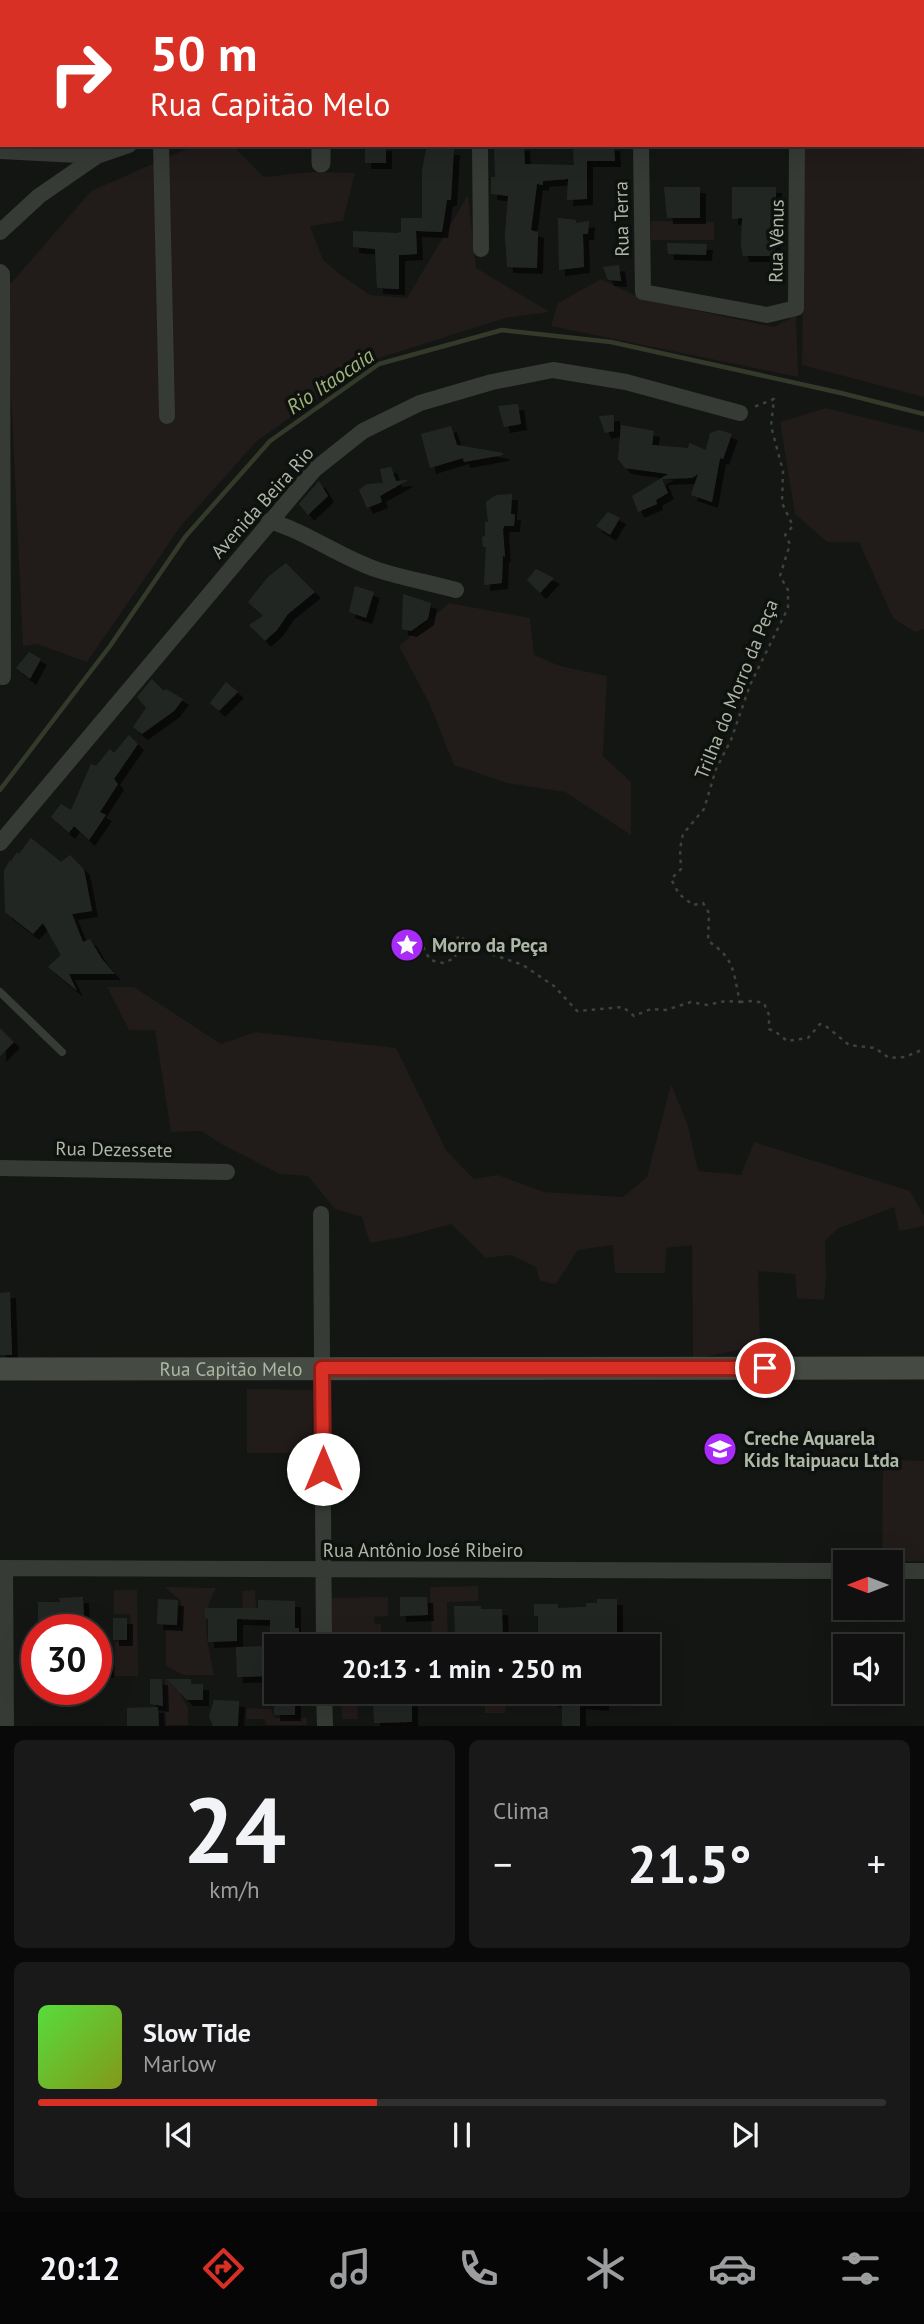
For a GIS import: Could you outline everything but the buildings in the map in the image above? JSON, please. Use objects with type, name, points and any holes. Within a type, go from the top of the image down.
[{"type":"main road","name":"Rua Capitão Melo","points":[[0,1369],[924,1368]]},
{"type":"street","points":[[0,232],[39,196],[97,156],[123,147]]},
{"type":"street","points":[[161,147],[167,416]]},
{"type":"street","points":[[480,147],[481,249]]},
{"type":"street","name":"Rua Terra","points":[[641,147],[643,292]]},
{"type":"street","name":"Rua Vênus","points":[[643,292],[767,315],[796,308],[797,147]]},
{"type":"street","points":[[0,151],[97,156]]},
{"type":"street","points":[[0,272],[3,677]]},
{"type":"street","name":"Avenida Beira Rio","points":[[0,843],[269,521],[314,470],[363,431],[420,403],[492,382],[553,370],[626,382],[740,413]]},
{"type":"street","points":[[269,521],[294,528],[331,550],[378,570],[456,590]]},
{"type":"street","name":"Rua Dezessete","points":[[0,1168],[227,1172]]},
{"type":"street","points":[[321,1214],[324,1634]]},
{"type":"street","points":[[2,1568],[6,1726]]},
{"type":"street","name":"Rua Antônio José Ribeiro","points":[[2,1568],[833,1571]]},
{"type":"street","points":[[903,1571],[924,1571]]},
{"type":"street","points":[[324,1704],[325,1726]]},
{"type":"lane","points":[[0,992],[62,1052]]},
{"type":"path","name":"Trilha do Morro da Peça","points":[[740,413],[775,399],[771,426],[783,471],[782,503],[793,526],[785,535],[790,544],[780,576],[788,590],[788,608],[750,685],[731,740],[716,769],[704,809],[683,834],[680,849],[681,869],[671,879],[679,894],[693,905],[703,903],[709,913],[708,942],[720,949],[733,967],[740,1002]]},
{"type":"path","points":[[394,942],[419,939],[430,960],[443,963],[455,958],[458,936],[494,955],[523,965],[554,986],[577,1011],[623,1007],[634,1016],[651,1009],[666,1010],[691,1003],[707,1005],[726,1001],[753,1001],[765,1003],[769,1015],[769,1029],[787,1041],[808,1038],[820,1024],[849,1045],[875,1048],[889,1058],[905,1057],[924,1049]]},
{"type":"shaded area","points":[[191,147],[234,147],[264,177],[313,172],[355,173],[343,221],[310,226],[323,260],[370,295],[407,298],[468,195],[476,268],[550,312],[505,318],[370,361],[257,441],[181,526],[87,662],[37,644],[23,646],[6,289],[91,191]]},
{"type":"shaded area","points":[[805,147],[924,147],[924,397],[802,365]]},
{"type":"shaded area","points":[[651,221],[714,222],[714,240],[651,240]]},
{"type":"shaded area","points":[[601,279],[642,299],[774,327],[796,315],[798,377],[551,326],[558,303]]},
{"type":"shaded area","points":[[826,408],[924,432],[924,629],[915,632],[893,618],[859,542],[827,542],[795,514],[780,422]]},
{"type":"shaded area","points":[[449,603],[530,618],[534,655],[560,666],[607,676],[603,756],[631,782],[631,835],[565,792],[507,783],[454,765],[430,705],[399,646]]},
{"type":"shaded area","points":[[107,987],[134,987],[221,1044],[255,1032],[396,1048],[446,1150],[474,1179],[498,1175],[544,1192],[623,1197],[647,1177],[671,1084],[688,1126],[698,1171],[741,1175],[754,1142],[910,1191],[924,1216],[924,1226],[899,1231],[894,1207],[837,1229],[825,1241],[824,1300],[797,1298],[795,1274],[758,1271],[760,1346],[693,1359],[692,1245],[666,1248],[665,1273],[615,1273],[613,1245],[578,1250],[556,1284],[540,1281],[536,1267],[511,1255],[486,1258],[451,1224],[370,1243],[362,1217],[335,1209],[308,1176],[280,1174],[223,1145],[202,1131],[171,1132],[155,1030],[129,1030]]},
{"type":"shaded area","points":[[247,1389],[313,1390],[312,1453],[247,1453]]},
{"type":"shaded area","points":[[883,1459],[924,1461],[924,1561],[903,1561],[903,1550],[882,1550]]},
{"type":"shaded area","points":[[478,1586],[478,1601],[447,1602],[448,1634],[432,1634],[430,1587]]},
{"type":"shaded area","points":[[164,1587],[216,1588],[206,1621],[214,1675],[183,1675],[166,1666],[166,1628],[181,1628],[181,1601]]},
{"type":"shaded area","points":[[114,1590],[137,1590],[138,1676],[115,1676],[115,1642],[131,1641],[130,1614],[114,1614]]},
{"type":"shaded area","points":[[255,1590],[257,1622],[244,1623],[242,1591]]},
{"type":"shaded area","points":[[388,1597],[388,1616],[374,1617],[375,1624],[381,1624],[381,1634],[330,1633],[330,1598]]},
{"type":"shaded area","points":[[165,1679],[180,1679],[180,1694],[188,1707],[188,1725],[166,1725]]},
{"type":"shaded area","points":[[341,1704],[357,1704],[358,1719],[342,1719]]},
{"type":"shaded area","points":[[485,1704],[505,1704],[505,1713],[485,1713]]},
{"type":"shaded area","points":[[247,1708],[271,1709],[275,1718],[307,1718],[307,1725],[267,1725],[264,1719],[246,1719]]},
{"type":"waterway","name":"Rio Itaocaia","points":[[0,790],[110,646],[185,537],[270,441],[379,364],[502,330],[611,342],[924,414]]},
{"type":"place","name":"Morro da Peça","points":[[407,945]]},
{"type":"place","name":"Creche Aquarela Kids Itaipuacu Ltda","points":[[720,1449]]},
{"type":"route","points":[[323,1469],[322,1368],[765,1368]]}]
